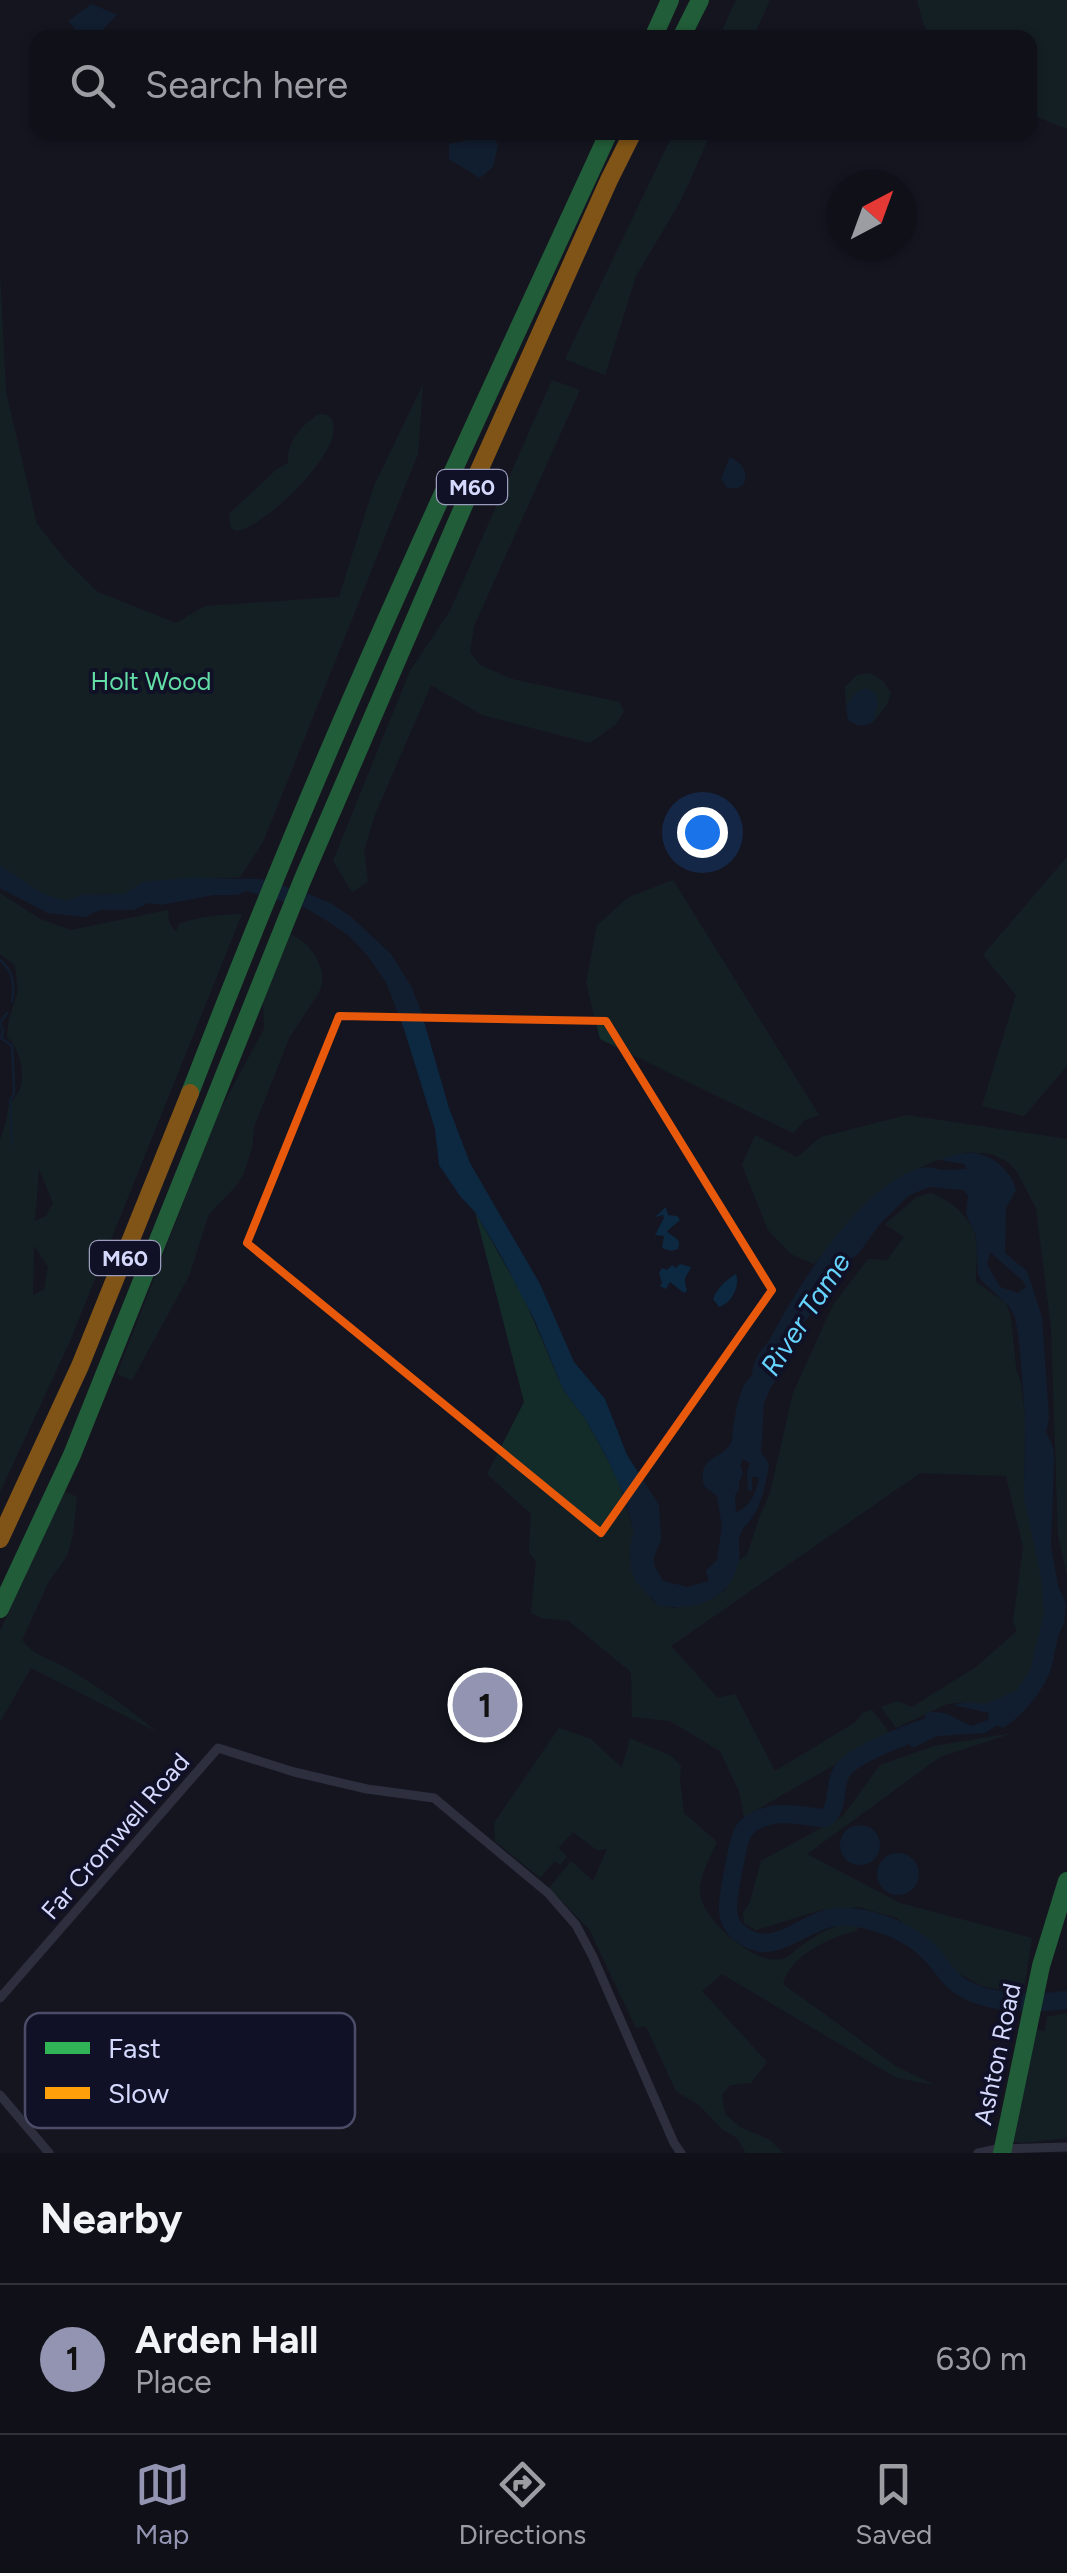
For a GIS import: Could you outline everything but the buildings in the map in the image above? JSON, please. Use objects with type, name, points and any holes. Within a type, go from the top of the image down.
[{"type":"highway","points":[[657,30],[670,0]]},
{"type":"highway","points":[[685,30],[700,0]]},
{"type":"highway","name":"M60","points":[[0,1539],[60,1412],[156,1185],[293,835],[382,628],[605,140]]},
{"type":"highway","name":"M60","points":[[0,1609],[85,1425],[259,984],[403,642],[629,140]]},
{"type":"highway","name":"Ashton Road","points":[[1002,2152],[1041,1966],[1067,1881]]},
{"type":"street","name":"Far Cromwell Road","points":[[0,1998],[218,1748],[366,1789],[434,1798],[548,1892],[585,1940],[674,2143],[682,2153]]},
{"type":"street","points":[[0,2095],[25,2125]]},
{"type":"street","points":[[28,2128],[49,2153]]},
{"type":"street","points":[[978,2153],[1067,2147]]},
{"type":"highlighted area","points":[[339,1016],[606,1021],[772,1290],[601,1533],[247,1243]]},
{"type":"green space","points":[[736,0],[770,0],[756,30],[722,30]]},
{"type":"green space","points":[[917,0],[1067,0],[1067,129],[1037,117],[1037,30],[927,30]]},
{"type":"green space","points":[[670,140],[708,140],[681,200],[636,276],[605,375],[565,359]]},
{"type":"green space","name":"Holt Wood","points":[[0,273],[6,392],[37,524],[98,592],[176,623],[205,606],[339,597],[374,486],[423,384],[418,454],[263,842],[240,877],[144,882],[124,894],[82,895],[67,901],[43,894],[0,865]]},
{"type":"green space","points":[[552,380],[580,390],[474,626],[470,652],[480,665],[512,679],[619,702],[624,711],[616,724],[590,743],[482,715],[431,685],[374,817],[364,851],[368,882],[352,892],[333,861],[410,671],[450,611]]},
{"type":"green space","points":[[319,414],[333,420],[333,433],[328,449],[307,478],[263,518],[237,531],[231,528],[229,514],[288,463],[296,435]]},
{"type":"green space","points":[[870,673],[883,681],[891,693],[873,722],[878,703],[856,693],[846,706],[845,687],[857,675]]},
{"type":"green space","points":[[1067,857],[1067,1066],[1024,1116],[982,1106],[1016,995],[983,955]]},
{"type":"green space","points":[[673,880],[819,1115],[805,1120],[793,1133],[600,1039],[586,983],[597,925],[629,897]]},
{"type":"green space","points":[[0,893],[40,919],[71,930],[168,910],[169,923],[176,932],[179,924],[187,921],[242,914],[70,1341],[0,1492],[0,1140],[9,1106],[20,1089],[22,1068],[7,1037],[18,991],[15,965],[0,954]],"holes":[[[39,1169],[53,1203],[46,1216],[35,1221]],[[34,1245],[48,1267],[44,1290],[33,1295]]]},
{"type":"green space","points":[[291,934],[316,957],[322,984],[289,1038],[254,1127],[243,1175],[209,1214],[189,1276],[132,1380],[117,1374],[217,1116],[264,1029],[263,1001]]},
{"type":"green space","points":[[907,1115],[1067,1139],[1067,1575],[1058,1535],[1051,1327],[1036,1208],[1017,1172],[992,1154],[967,1152],[932,1162],[899,1178],[814,1264],[791,1254],[768,1230],[742,1165],[755,1135],[797,1157],[821,1137]]},
{"type":"green space","points":[[931,1193],[953,1205],[971,1225],[977,1245],[976,1282],[1006,1303],[1011,1317],[1025,1416],[1024,1498],[1042,1579],[1044,1613],[1030,1671],[1016,1691],[985,1704],[947,1704],[896,1728],[881,1707],[897,1701],[912,1707],[976,1667],[1017,1631],[1013,1622],[1023,1547],[1006,1476],[920,1473],[671,1646],[718,1698],[735,1694],[775,1771],[856,1722],[862,1713],[872,1710],[890,1733],[744,1817],[739,1791],[720,1751],[670,1721],[632,1717],[631,1672],[569,1621],[531,1613],[536,1561],[529,1552],[531,1514],[487,1474],[524,1402],[475,1212],[524,1298],[563,1389],[586,1420],[618,1479],[634,1532],[631,1570],[652,1600],[659,1606],[674,1608],[713,1599],[726,1589],[739,1560],[747,1555],[770,1493],[793,1393],[833,1305],[868,1259],[887,1260],[904,1237],[885,1224],[917,1197]]},
{"type":"green space","points":[[64,1491],[77,1497],[73,1535],[67,1556],[48,1583],[22,1640],[36,1653],[100,1689],[157,1732],[31,1668],[0,1722],[0,1631]]},
{"type":"green space","points":[[559,1728],[591,1739],[622,1768],[630,1738],[671,1756],[681,1766],[684,1813],[717,1842],[701,1880],[703,1904],[720,1928],[746,1949],[773,1959],[785,1958],[826,1931],[860,1925],[856,1931],[823,1943],[802,1957],[783,1984],[897,2067],[935,2085],[897,2078],[722,1974],[702,1991],[767,2062],[751,2083],[730,2085],[722,2095],[725,2114],[740,2127],[770,2140],[783,2153],[746,2153],[737,2138],[676,2091],[646,2026],[636,2028],[589,1929],[549,1888],[571,1861],[593,1881],[607,1849],[597,1850],[573,1832],[558,1848],[567,1856],[560,1865],[555,1861],[540,1878],[495,1841],[494,1823]]},
{"type":"green space","points":[[1013,1733],[940,1757],[807,1854],[900,1903],[1032,1938],[1023,1994],[982,1986],[958,1973],[931,1943],[897,1918],[859,1907],[821,1910],[756,1930],[744,1923],[743,1913],[750,1902],[761,1861],[843,1816],[880,1765],[934,1746]]},
{"type":"green space","points":[[1067,2013],[1067,2138],[1011,2141],[1036,2030],[1045,2031],[1047,2017]]},
{"type":"water","points":[[92,4],[117,15],[102,30],[76,30],[68,21]]},
{"type":"water","points":[[495,140],[498,144],[493,167],[480,178],[449,159],[449,144]]},
{"type":"water","points":[[730,457],[745,472],[743,485],[738,488],[727,488],[721,478]]},
{"type":"water","points":[[865,688],[875,693],[878,703],[873,722],[860,726],[848,720],[846,706]]},
{"type":"water","points":[[0,865],[43,894],[67,901],[82,895],[124,894],[143,882],[261,879],[332,904],[391,954],[421,1011],[449,1108],[470,1163],[540,1284],[574,1362],[605,1399],[627,1455],[659,1505],[661,1540],[654,1565],[663,1581],[688,1587],[709,1581],[706,1571],[717,1560],[722,1526],[717,1496],[704,1486],[704,1469],[731,1443],[739,1399],[757,1356],[833,1241],[853,1216],[898,1178],[924,1167],[967,1169],[964,1164],[941,1160],[963,1153],[982,1155],[997,1163],[1016,1190],[1006,1208],[1005,1253],[1027,1271],[1042,1317],[1049,1418],[1046,1432],[1054,1458],[1051,1546],[1058,1586],[1066,1604],[1050,1671],[1031,1703],[1003,1728],[997,1725],[985,1733],[937,1736],[912,1748],[898,1728],[926,1718],[924,1714],[931,1712],[949,1715],[971,1726],[988,1720],[989,1713],[954,1705],[985,1704],[1016,1691],[1030,1671],[1044,1613],[1041,1577],[1024,1498],[1025,1416],[1015,1317],[978,1275],[976,1235],[966,1214],[968,1196],[964,1190],[929,1187],[908,1196],[879,1225],[858,1254],[835,1271],[801,1326],[788,1362],[764,1403],[761,1452],[769,1464],[768,1470],[759,1505],[740,1535],[735,1573],[729,1584],[710,1600],[686,1607],[659,1606],[636,1582],[631,1570],[634,1531],[608,1460],[563,1389],[534,1319],[500,1254],[475,1212],[439,1165],[435,1129],[404,1029],[386,982],[367,955],[349,936],[304,907],[246,891],[161,905],[149,903],[133,910],[100,910],[85,917],[48,913],[0,888]],"holes":[[[990,1252],[1023,1281],[1026,1287],[1018,1293],[1000,1287],[987,1264]],[[743,1459],[750,1463],[748,1491],[752,1490],[752,1477],[759,1477],[752,1498],[736,1513],[735,1495],[743,1473]]]},
{"type":"water","points":[[666,1207],[668,1215],[680,1220],[667,1231],[679,1242],[678,1249],[671,1251],[662,1248],[664,1236],[655,1235],[664,1218],[655,1217]]},
{"type":"water","points":[[680,1264],[691,1267],[685,1278],[687,1291],[684,1293],[670,1282],[666,1289],[660,1286],[662,1268],[676,1268]]},
{"type":"water","points":[[736,1274],[734,1294],[719,1307],[713,1299],[715,1295]]},
{"type":"water","points":[[860,1825],[874,1831],[880,1845],[874,1859],[860,1865],[846,1859],[840,1845],[846,1831]]},
{"type":"water","points":[[898,1853],[913,1859],[919,1874],[913,1889],[898,1895],[883,1889],[877,1874],[883,1859]]},
{"type":"waterway","points":[[0,960],[12,978],[12,1001]]},
{"type":"waterway","points":[[7,1013],[0,1023],[1,1038],[12,1046],[12,1144]]},
{"type":"waterway","name":"River Tame","points":[[926,1728],[879,1746],[847,1766],[826,1818],[770,1815],[746,1828],[729,1895],[732,1924],[742,1935],[764,1943],[826,1919],[867,1920],[911,1938],[956,1983],[980,1996],[1024,2002],[1067,2000]]},
{"type":"traffic: fast","points":[[657,30],[670,0]]},
{"type":"traffic: fast","points":[[685,30],[700,0]]},
{"type":"traffic: fast","points":[[190,1093],[364,671],[605,140]]},
{"type":"traffic: fast","points":[[0,1609],[72,1455],[302,881],[473,484]]},
{"type":"traffic: fast","points":[[1002,2153],[1041,1966],[1067,1881]]},
{"type":"traffic: slow","points":[[473,484],[629,140]]},
{"type":"traffic: slow","points":[[0,1539],[80,1366],[190,1093]]},
{"type":"place","name":"Arden Hall","points":[[485,1705]]}]
